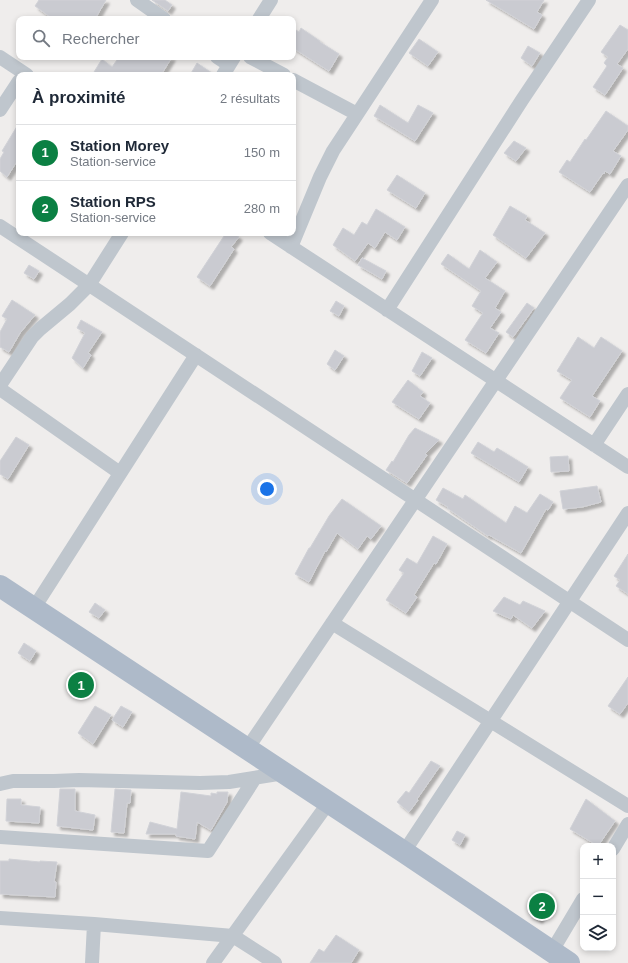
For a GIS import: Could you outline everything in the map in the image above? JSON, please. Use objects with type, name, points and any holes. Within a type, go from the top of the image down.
[{"type":"main road","points":[[1,589],[34,608],[561,957]]},
{"type":"street","points":[[137,0],[160,16]]},
{"type":"street","points":[[261,16],[272,0]]},
{"type":"street","points":[[296,235],[333,151],[432,0]]},
{"type":"street","points":[[387,310],[522,100],[589,0]]},
{"type":"street","points":[[0,57],[18,72]]},
{"type":"street","points":[[256,60],[278,72]]},
{"type":"street","points":[[296,82],[357,114]]},
{"type":"street","points":[[0,110],[16,86]]},
{"type":"street","points":[[247,749],[628,185]]},
{"type":"street","points":[[0,226],[628,640]]},
{"type":"street","points":[[0,385],[32,337],[70,304],[89,285],[120,236]]},
{"type":"street","points":[[274,236],[628,467]]},
{"type":"street","points":[[291,247],[296,236]]},
{"type":"street","points":[[34,608],[196,355]]},
{"type":"street","points":[[0,389],[120,473]]},
{"type":"street","points":[[594,445],[628,394]]},
{"type":"street","points":[[404,852],[628,513]]},
{"type":"street","points":[[332,623],[628,806]]},
{"type":"street","points":[[0,784],[13,781],[79,780],[200,783],[229,782],[284,773]]},
{"type":"street","points":[[0,838],[208,851],[255,778]]},
{"type":"street","points":[[213,963],[329,802]]},
{"type":"street","points":[[616,844],[628,824]]},
{"type":"street","points":[[561,957],[580,907]]},
{"type":"street","points":[[0,918],[94,924],[233,936],[275,963]]},
{"type":"street","points":[[92,963],[94,924]]},
{"type":"building","points":[[39,0],[106,0],[97,16],[49,16],[35,6]]},
{"type":"building","points":[[152,0],[165,0],[172,5],[168,11]]},
{"type":"building","points":[[486,0],[544,0],[537,12],[542,15],[534,29]]},
{"type":"building","points":[[620,25],[628,30],[628,49],[617,64],[623,68],[605,95],[593,87],[607,66],[604,63],[608,57],[601,52]]},
{"type":"building","points":[[301,28],[339,54],[329,71],[296,50],[296,30],[299,32]]},
{"type":"building","points":[[419,39],[438,52],[428,66],[409,53]]},
{"type":"building","points":[[528,46],[540,53],[532,66],[521,58]]},
{"type":"building","points":[[101,60],[112,67],[117,60],[170,60],[163,72],[94,72]]},
{"type":"building","points":[[197,63],[210,72],[192,72]]},
{"type":"building","points":[[380,105],[408,123],[418,105],[433,113],[415,141],[374,116]]},
{"type":"building","points":[[606,111],[628,126],[628,130],[613,151],[621,156],[610,174],[605,171],[590,192],[559,172],[567,160],[570,162]]},
{"type":"building","points":[[16,128],[16,163],[7,177],[0,171],[0,159],[4,152],[2,151]]},
{"type":"building","points":[[514,141],[526,148],[516,161],[504,153]]},
{"type":"building","points":[[397,175],[425,193],[416,208],[387,190]]},
{"type":"building","points":[[510,206],[527,216],[525,220],[545,233],[526,258],[493,235]]},
{"type":"building","points":[[376,209],[405,227],[397,240],[385,232],[375,248],[368,243],[355,261],[333,245],[343,228],[354,235],[362,222],[367,225]]},
{"type":"building","points":[[224,236],[239,237],[231,247],[234,249],[210,286],[197,277]]},
{"type":"building","points":[[480,250],[497,262],[485,278],[505,291],[495,308],[501,312],[490,328],[499,333],[486,353],[465,340],[483,313],[472,306],[481,291],[441,264],[448,254],[469,269]]},
{"type":"building","points":[[362,258],[386,271],[382,279],[358,265]]},
{"type":"building","points":[[29,265],[39,271],[34,279],[24,273]]},
{"type":"building","points":[[12,300],[35,315],[20,333],[9,352],[0,347],[0,332],[7,319],[2,316]]},
{"type":"building","points":[[336,301],[344,306],[339,316],[330,311]]},
{"type":"building","points":[[527,303],[534,308],[513,337],[506,332]]},
{"type":"building","points":[[81,320],[102,332],[88,353],[91,355],[83,368],[72,358],[85,333],[77,328]]},
{"type":"building","points":[[578,337],[594,348],[601,337],[622,351],[592,396],[600,401],[590,417],[560,398],[572,380],[557,371]]},
{"type":"building","points":[[335,350],[344,356],[335,370],[327,364]]},
{"type":"building","points":[[422,352],[432,358],[420,376],[412,371]]},
{"type":"building","points":[[408,380],[423,392],[420,396],[430,403],[419,419],[392,402]]},
{"type":"building","points":[[415,428],[439,440],[425,454],[427,455],[407,483],[386,470],[392,461],[393,462],[409,435]]},
{"type":"building","points":[[16,437],[29,445],[8,479],[0,474],[0,461]]},
{"type":"building","points":[[478,442],[494,452],[497,448],[528,467],[519,482],[471,453]]},
{"type":"building","points":[[568,456],[569,471],[551,472],[550,457]]},
{"type":"building","points":[[597,486],[601,502],[582,507],[563,509],[560,491]]},
{"type":"building","points":[[443,488],[463,499],[465,495],[506,523],[515,506],[527,513],[540,494],[553,502],[548,510],[546,509],[521,553],[489,535],[488,536],[436,500]]},
{"type":"building","points":[[342,499],[381,526],[371,539],[367,536],[358,549],[337,533],[326,552],[325,551],[309,582],[295,574],[329,516]]},
{"type":"building","points":[[433,536],[447,544],[436,564],[434,563],[414,595],[417,597],[406,613],[386,600],[404,573],[399,570],[407,558],[417,564]]},
{"type":"building","points":[[628,554],[628,594],[616,586],[620,580],[614,576]]},
{"type":"building","points":[[504,597],[520,605],[523,601],[545,611],[532,628],[513,615],[511,619],[493,611]]},
{"type":"building","points":[[95,603],[105,610],[99,618],[89,612]]},
{"type":"building","points":[[24,643],[36,651],[30,661],[18,653]]},
{"type":"building","points":[[628,677],[628,703],[620,714],[608,706]]},
{"type":"building","points":[[95,706],[111,715],[93,744],[78,733]]},
{"type":"building","points":[[121,706],[132,712],[123,727],[112,720]]},
{"type":"building","points":[[431,761],[440,766],[409,812],[397,802],[406,791],[409,793]]},
{"type":"building","points":[[60,789],[75,789],[75,811],[95,815],[93,830],[57,826]]},
{"type":"building","points":[[115,789],[131,790],[130,803],[127,803],[124,833],[111,832]]},
{"type":"building","points":[[181,792],[211,796],[211,793],[217,794],[217,792],[228,792],[227,802],[211,830],[197,822],[195,839],[176,836],[176,834],[146,834],[150,822],[177,829]]},
{"type":"building","points":[[7,799],[21,799],[21,805],[40,807],[39,823],[6,821]]},
{"type":"building","points":[[586,799],[615,821],[600,843],[593,843],[570,829]]},
{"type":"building","points":[[457,831],[465,835],[460,845],[452,840]]},
{"type":"building","points":[[9,859],[57,862],[54,882],[56,882],[55,897],[0,894],[0,861],[9,861]]},
{"type":"building","points":[[541,894],[551,901],[539,920],[529,914]]},
{"type":"building","points":[[336,935],[359,950],[351,963],[310,963],[319,949],[324,952]]},
{"type":"place","name":"Station Morey","points":[[81,685]]},
{"type":"place","name":"Station RPS","points":[[542,906]]}]
